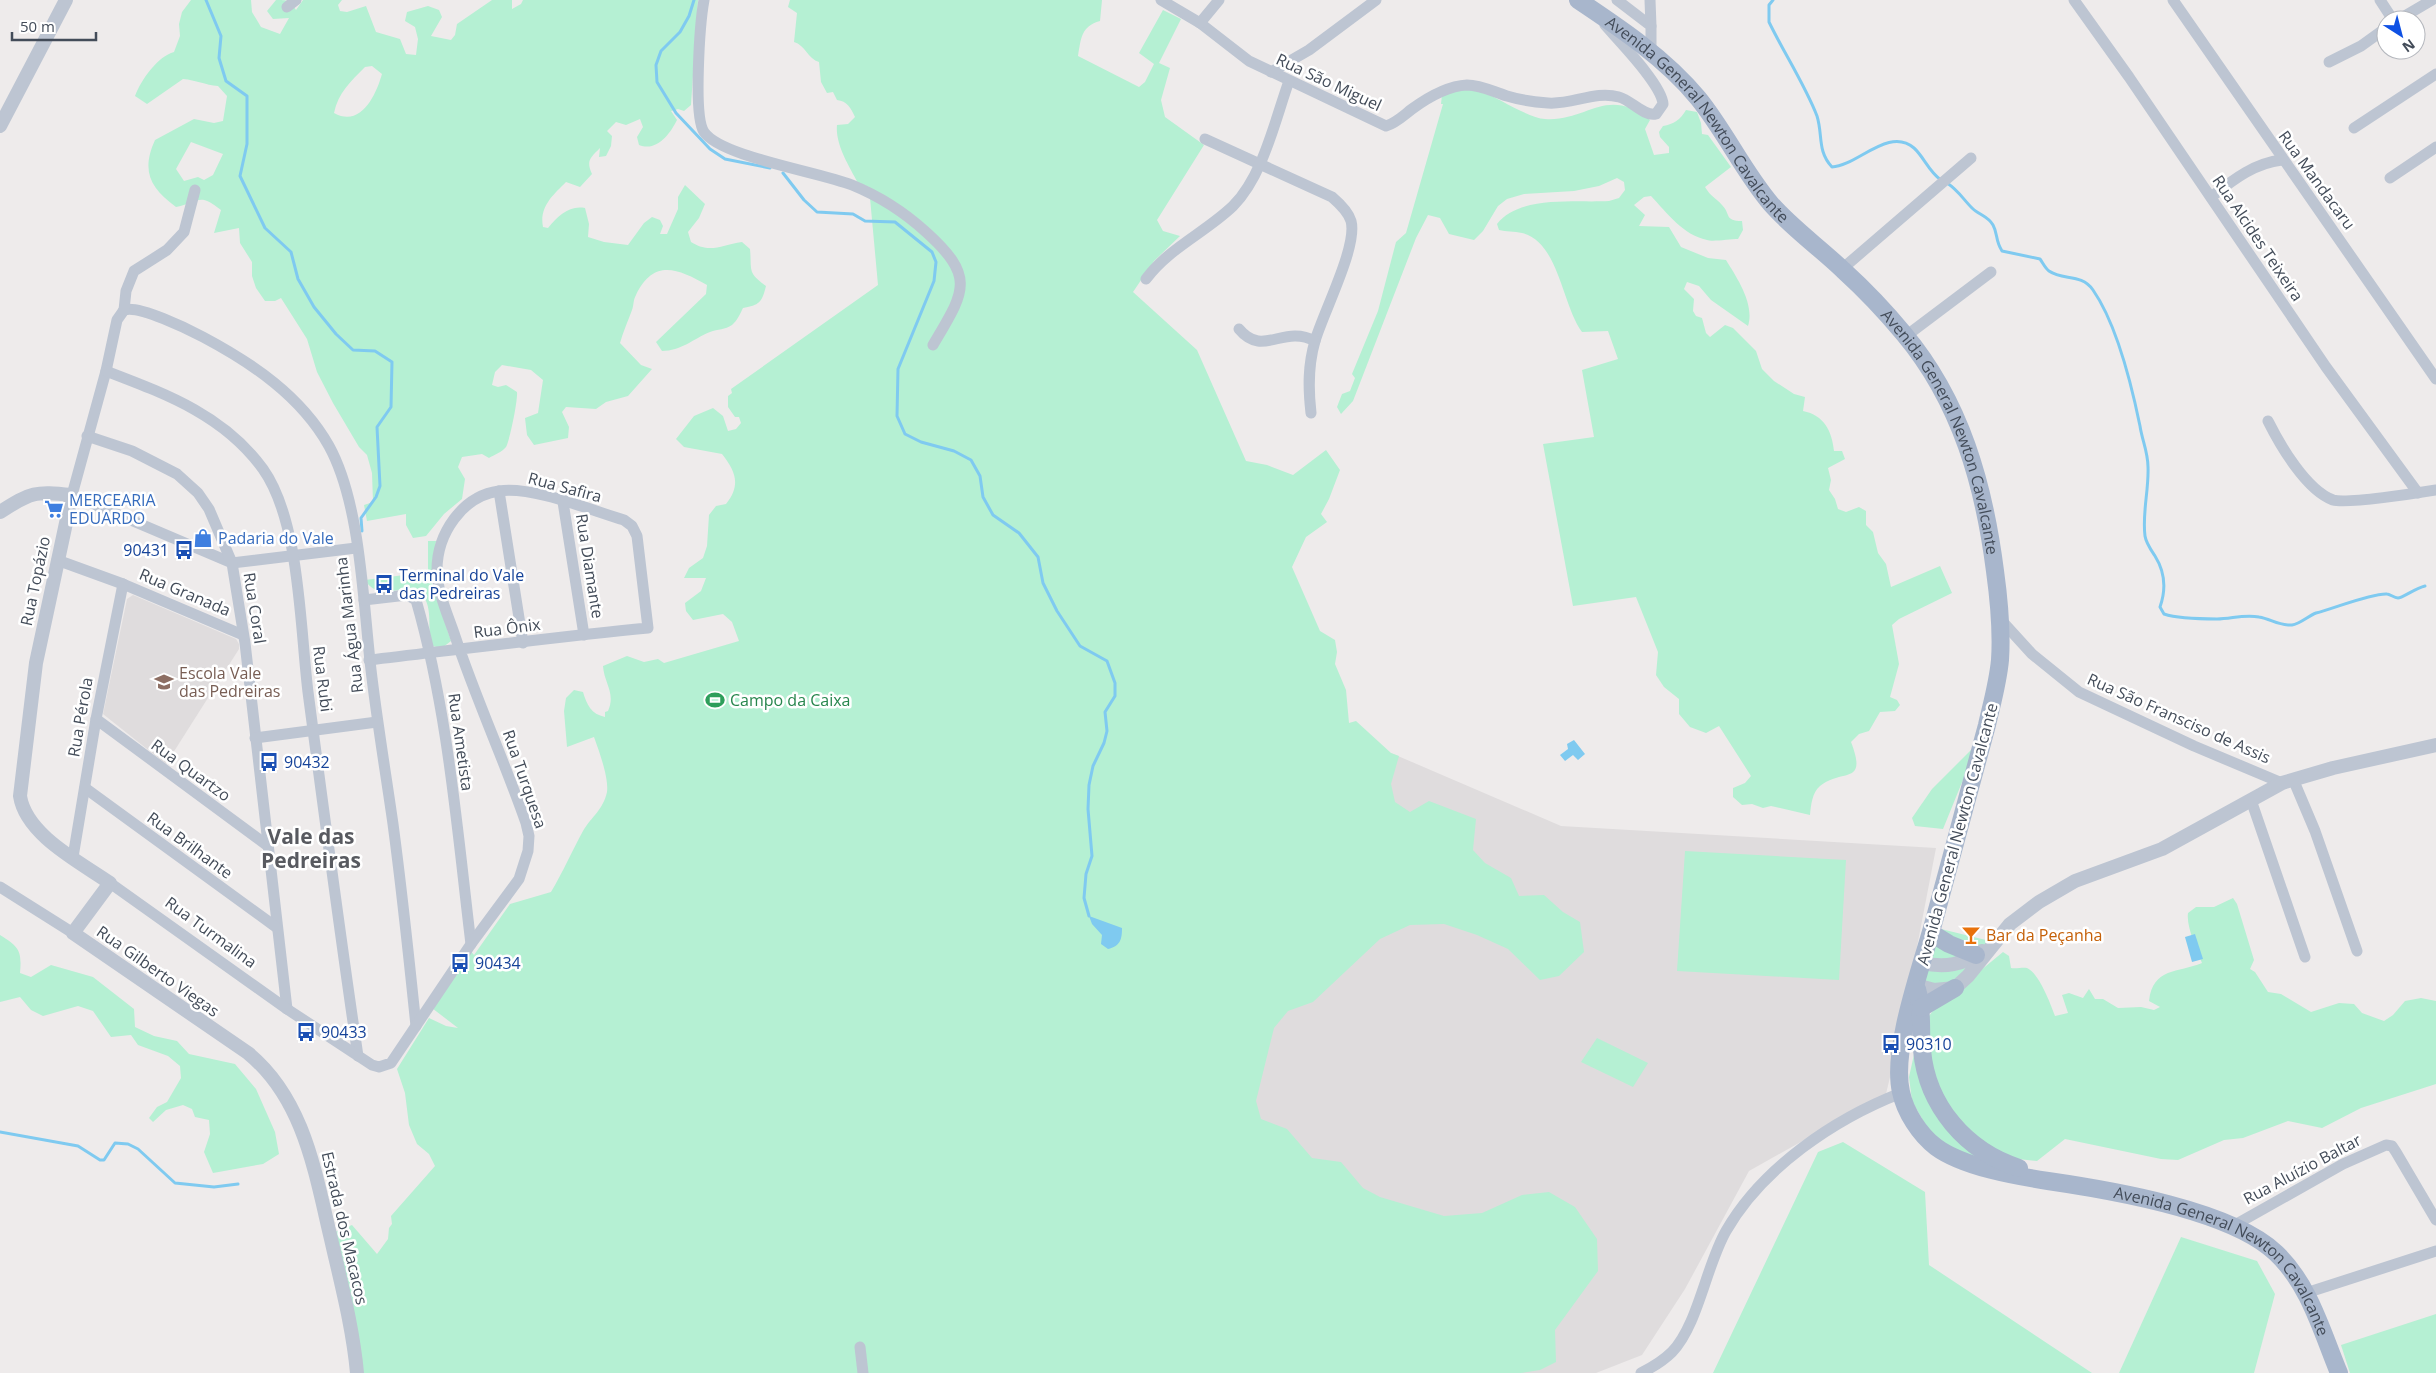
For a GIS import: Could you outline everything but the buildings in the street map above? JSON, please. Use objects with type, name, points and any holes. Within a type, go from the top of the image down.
[{"type":"main road","name":"Avenida General Newton Cavalcante","points":[[1578,0],[1651,52],[1686,84],[1700,100],[1758,188],[1780,214],[1802,236],[1842,269],[1906,336],[1950,408],[1976,470],[1992,549],[2000,619],[2000,658],[1996,688],[1922,962],[1902,1048],[1901,1093],[1916,1126],[1927,1140],[1942,1151],[2008,1174],[2072,1184],[2164,1204],[2233,1226],[2257,1238],[2275,1252],[2292,1270],[2306,1293],[2339,1373]]},
{"type":"main road","points":[[1931,933],[1948,944],[1976,955]]},
{"type":"main road","name":"Avenida General Newton Cavalcante","points":[[1916,985],[1921,1008],[1922,1050],[1926,1074],[1939,1105],[1959,1132],[1984,1152],[2014,1166],[2072,1184]]},
{"type":"main road","points":[[1921,1008],[1955,988]]},
{"type":"street","points":[[0,126],[66,0]]},
{"type":"street","points":[[704,0],[698,112],[704,133],[711,139],[740,153],[852,185],[880,198],[901,212],[942,247],[962,279],[960,293],[933,345]]},
{"type":"street","name":"Rua São Miguel","points":[[1161,0],[1200,23],[1248,61],[1386,126],[1438,94],[1457,86],[1468,85],[1478,86],[1524,101],[1549,104],[1577,101],[1597,95],[1612,96],[1627,100],[1648,114],[1656,114],[1663,104],[1658,90],[1645,70],[1594,11]]},
{"type":"street","points":[[1200,23],[1218,0]]},
{"type":"street","points":[[1271,72],[1309,50],[1376,0]]},
{"type":"street","points":[[1617,0],[1651,26]]},
{"type":"street","points":[[1650,0],[1651,52]]},
{"type":"street","name":"Rua Alcides Teixeira","points":[[2074,0],[2326,367],[2418,493]]},
{"type":"street","name":"Rua Mandacaru","points":[[2173,0],[2282,160],[2327,220],[2436,379]]},
{"type":"street","points":[[2415,10],[2432,0]]},
{"type":"street","points":[[2330,62],[2361,46],[2376,35]]},
{"type":"street","points":[[2354,128],[2436,74]]},
{"type":"street","points":[[1146,279],[1166,257],[1234,205],[1251,184],[1289,81]]},
{"type":"street","points":[[1205,139],[1260,162],[1332,196],[1342,206],[1350,220],[1352,235],[1348,251],[1316,340],[1308,371],[1310,413]]},
{"type":"street","points":[[2390,178],[2436,147]]},
{"type":"street","points":[[1842,269],[1971,158]]},
{"type":"street","points":[[2211,197],[2256,167],[2282,160]]},
{"type":"street","name":"Rua Topázio","points":[[22,807],[20,796],[36,663],[72,495],[106,371],[116,320],[124,310],[126,291],[134,271],[167,250],[184,232],[195,190]]},
{"type":"street","points":[[1906,336],[1991,272]]},
{"type":"street","name":"Rua Água Marinha","points":[[124,310],[135,309],[165,320],[199,334],[242,357],[276,383],[304,411],[329,446],[341,477],[352,519],[364,600],[377,722],[392,823],[416,1026]]},
{"type":"street","points":[[1239,330],[1250,339],[1258,342],[1298,334],[1316,340]]},
{"type":"street","name":"Rua Rubi","points":[[106,371],[171,396],[199,410],[221,425],[242,444],[264,470],[281,501],[293,555],[313,730],[358,1056]]},
{"type":"street","points":[[2268,421],[2283,449],[2298,469],[2313,485],[2334,500],[2436,490]]},
{"type":"street","name":"Rua Coral","points":[[87,436],[132,451],[177,474],[198,493],[209,509],[232,563],[244,635],[287,1010]]},
{"type":"street","points":[[499,491],[522,643]]},
{"type":"street","name":"Rua Safira","points":[[459,650],[438,583],[437,565],[440,547],[458,514],[482,496],[499,491],[533,493],[624,520],[632,526],[637,536],[648,628]]},
{"type":"street","points":[[0,512],[13,502],[33,493],[45,492],[72,495],[232,563],[356,548]]},
{"type":"street","name":"Rua Diamante","points":[[563,502],[584,634]]},
{"type":"street","name":"Rua Granada","points":[[57,560],[123,584],[244,635]]},
{"type":"street","name":"Rua Pérola","points":[[73,857],[96,719],[123,584]]},
{"type":"street","name":"Rua Ametista","points":[[364,600],[407,595],[414,596],[431,653],[451,782],[471,944]]},
{"type":"street","name":"Rua São Fransciso de Assis","points":[[2000,619],[2032,654],[2079,692],[2194,746],[2288,781]]},
{"type":"street","name":"Rua Ônix","points":[[370,660],[648,628]]},
{"type":"street","name":"Rua Turquesa","points":[[391,1063],[471,944],[519,879],[526,864],[529,836],[521,809],[459,650]]},
{"type":"street","name":"Rua Quartzo","points":[[96,719],[268,846]]},
{"type":"street","points":[[255,738],[377,722]]},
{"type":"street","points":[[1916,985],[1934,990],[1955,988],[1968,976],[2010,924],[2039,902],[2075,881],[2162,849],[2288,781],[2436,745]]},
{"type":"street","points":[[2288,781],[2315,831],[2357,951]]},
{"type":"street","name":"Rua Brilhante","points":[[84,788],[276,927]]},
{"type":"street","points":[[2252,800],[2305,957]]},
{"type":"street","name":"Rua Turmalina","points":[[22,807],[38,829],[73,857],[287,1010],[358,1056],[379,1067],[391,1063]]},
{"type":"street","points":[[74,933],[110,883]]},
{"type":"street","name":"Rua Gilberto Viegas","points":[[0,887],[74,933],[248,1053],[264,1066],[286,1096]]},
{"type":"street","points":[[1922,962],[1950,966],[1964,962],[1994,942]]},
{"type":"street","points":[[1641,1373],[1660,1363],[1684,1335],[1719,1245],[1749,1199],[1788,1161],[1828,1130],[1849,1116],[1901,1093]]},
{"type":"street","name":"Estrada dos Macacos","points":[[286,1096],[305,1137],[313,1162],[340,1275],[357,1373]]},
{"type":"street","name":"Rua Aluízio Baltar","points":[[2233,1226],[2343,1164],[2386,1145],[2392,1146],[2436,1220]]},
{"type":"street","points":[[2306,1293],[2436,1251]]},
{"type":"street","points":[[860,1347],[863,1373]]},
{"type":"shaded area","name":"Escola Vale das Pedreiras","points":[[133,595],[236,639],[239,644],[239,649],[166,764],[103,714],[127,599]]},
{"type":"shaded area","points":[[1391,753],[1561,826],[1936,848],[1901,1030],[1886,1094],[1749,1171],[1685,1289],[1642,1355],[1596,1373],[1302,1373],[1164,1190]]},
{"type":"green space","points":[[191,0],[251,0],[252,12],[261,27],[280,34],[289,18],[273,19],[267,11],[276,0],[288,1],[296,10],[303,0],[342,0],[338,5],[340,11],[347,12],[366,6],[376,32],[400,39],[406,54],[416,55],[418,39],[415,27],[405,21],[407,12],[428,6],[439,10],[442,17],[431,36],[451,40],[455,35],[457,24],[492,0],[512,0],[512,9],[521,4],[523,0],[698,0],[691,105],[684,111],[678,109],[671,111],[677,120],[667,136],[652,146],[639,145],[637,137],[643,127],[640,119],[626,125],[616,122],[607,131],[612,136],[611,146],[606,156],[599,157],[600,148],[589,163],[592,174],[580,187],[566,182],[556,192],[545,207],[542,220],[543,227],[548,228],[564,212],[574,208],[585,208],[589,224],[588,237],[604,242],[628,245],[644,223],[652,217],[660,220],[663,226],[660,234],[667,234],[678,209],[678,197],[685,185],[705,204],[699,218],[688,232],[691,242],[698,246],[716,248],[742,242],[750,249],[753,274],[766,286],[763,296],[757,304],[743,308],[735,322],[729,327],[710,332],[675,349],[662,351],[656,342],[706,294],[707,285],[677,271],[659,271],[643,283],[635,297],[633,308],[620,343],[641,365],[652,369],[628,396],[606,402],[596,409],[566,407],[562,412],[569,427],[568,438],[534,445],[527,435],[525,418],[538,413],[543,380],[531,370],[502,365],[495,372],[492,385],[498,387],[506,385],[517,392],[508,443],[506,447],[489,458],[482,454],[462,457],[458,467],[465,479],[462,499],[444,514],[426,536],[413,538],[406,525],[406,514],[367,521],[364,505],[373,502],[372,473],[367,455],[359,447],[333,403],[317,372],[307,339],[281,298],[275,301],[265,301],[256,288],[252,276],[252,262],[240,243],[239,228],[214,233],[221,210],[214,204],[203,200],[176,207],[160,193],[150,178],[149,161],[155,140],[194,119],[214,123],[223,121],[227,96],[218,86],[183,79],[147,104],[135,96],[141,83],[156,63],[174,52],[180,36],[179,24],[182,12]],"holes":[[[372,66],[382,74],[376,91],[366,107],[352,116],[334,113],[339,99],[346,88],[365,67]],[[191,142],[223,154],[213,175],[204,180],[198,177],[184,181],[176,169]]]},
{"type":"green space","points":[[790,0],[1102,0],[1100,21],[1085,30],[1081,39],[1078,56],[1139,87],[1145,82],[1154,64],[1139,53],[1163,10],[1181,19],[1159,63],[1170,68],[1161,100],[1165,117],[1204,145],[1157,220],[1163,231],[1180,236],[1154,261],[1133,292],[1197,350],[1246,461],[1267,465],[1293,475],[1326,450],[1340,470],[1321,514],[1327,522],[1306,537],[1292,567],[1320,631],[1335,640],[1337,652],[1335,664],[1346,690],[1349,723],[1356,721],[1391,753],[1399,756],[1391,784],[1395,802],[1410,812],[1429,801],[1476,819],[1473,850],[1485,863],[1511,878],[1519,896],[1544,895],[1563,912],[1580,922],[1584,952],[1559,976],[1540,980],[1508,949],[1477,935],[1444,924],[1410,925],[1380,939],[1313,1002],[1288,1011],[1274,1028],[1256,1101],[1261,1119],[1287,1129],[1312,1158],[1341,1162],[1363,1188],[1380,1197],[1444,1216],[1482,1213],[1522,1195],[1549,1192],[1575,1207],[1597,1239],[1598,1271],[1555,1330],[1556,1362],[1540,1370],[1521,1373],[362,1373],[335,1232],[352,1225],[377,1254],[388,1239],[389,1228],[392,1224],[391,1216],[435,1166],[429,1154],[417,1144],[409,1125],[405,1093],[397,1069],[429,1018],[446,1026],[458,1028],[428,1005],[469,949],[474,955],[510,904],[551,892],[583,831],[605,798],[607,779],[594,737],[567,747],[564,711],[566,698],[574,690],[583,692],[590,708],[596,714],[605,717],[605,712],[608,711],[611,699],[603,666],[627,656],[644,662],[658,659],[664,663],[739,641],[732,622],[723,614],[693,620],[686,611],[685,603],[701,591],[706,578],[684,578],[689,568],[703,558],[707,546],[709,515],[716,506],[726,504],[734,491],[735,479],[731,467],[722,454],[684,447],[676,439],[694,416],[713,408],[723,416],[728,431],[736,429],[741,423],[739,417],[735,417],[728,407],[728,396],[732,393],[731,389],[878,285],[869,187],[858,183],[843,155],[838,140],[837,125],[848,124],[855,117],[848,106],[837,100],[833,92],[827,93],[821,82],[819,62],[794,42],[797,13],[788,7]]},
{"type":"green space","points":[[1448,87],[1479,90],[1530,115],[1545,119],[1573,116],[1609,105],[1635,110],[1650,120],[1645,129],[1654,155],[1669,153],[1669,147],[1660,137],[1659,132],[1663,126],[1676,121],[1686,110],[1697,112],[1702,134],[1708,135],[1731,167],[1705,187],[1725,208],[1730,218],[1742,221],[1743,230],[1738,239],[1713,241],[1698,237],[1683,228],[1669,216],[1651,196],[1644,197],[1634,205],[1645,215],[1639,226],[1669,227],[1681,247],[1708,258],[1726,260],[1740,283],[1747,300],[1750,318],[1748,326],[1711,300],[1699,286],[1687,282],[1684,289],[1694,299],[1693,311],[1696,316],[1702,318],[1706,333],[1710,337],[1725,325],[1733,328],[1756,351],[1762,369],[1774,381],[1794,394],[1805,397],[1803,411],[1816,416],[1826,425],[1834,451],[1842,451],[1845,459],[1828,468],[1831,480],[1829,490],[1835,499],[1838,509],[1846,512],[1859,507],[1866,511],[1866,525],[1873,532],[1878,553],[1886,564],[1891,587],[1940,566],[1952,593],[1899,619],[1892,625],[1899,664],[1890,697],[1897,700],[1900,705],[1895,711],[1880,712],[1869,731],[1859,734],[1851,742],[1856,765],[1854,771],[1828,781],[1817,789],[1811,803],[1810,815],[1771,806],[1763,808],[1752,804],[1742,805],[1733,797],[1733,788],[1745,783],[1751,776],[1719,726],[1706,733],[1690,727],[1679,714],[1679,699],[1664,687],[1656,675],[1658,652],[1636,597],[1573,606],[1543,444],[1594,437],[1582,370],[1618,359],[1608,331],[1582,332],[1569,306],[1552,261],[1544,248],[1534,239],[1522,233],[1499,230],[1497,224],[1519,208],[1533,205],[1549,202],[1609,201],[1619,198],[1625,190],[1624,182],[1617,178],[1599,186],[1574,191],[1524,194],[1507,199],[1498,206],[1483,231],[1474,240],[1449,234],[1440,218],[1428,215],[1416,238],[1353,401],[1341,414],[1337,407],[1342,394],[1350,391],[1355,378],[1352,374],[1378,311],[1396,242],[1406,233],[1443,104],[1441,104],[1442,95]]},
{"type":"green space","points":[[428,541],[436,541],[432,583],[451,641],[442,648],[432,646],[429,610],[424,597],[419,591],[376,590],[365,580],[428,572]]},
{"type":"green space","points":[[1978,743],[1943,829],[1915,826],[1912,818],[1932,789]]},
{"type":"green space","points":[[1685,851],[1846,860],[1839,980],[1677,971]]},
{"type":"green space","points":[[2233,898],[2237,904],[2254,960],[2250,969],[2255,972],[2268,992],[2281,994],[2311,1012],[2339,1003],[2354,1004],[2362,1013],[2384,1021],[2393,1015],[2405,1001],[2421,998],[2436,1001],[2436,1084],[2361,1108],[2322,1128],[2288,1121],[2243,1138],[2224,1140],[2178,1160],[2161,1159],[2065,1139],[2037,1161],[2018,1159],[1998,1152],[1978,1139],[1946,1104],[1930,1070],[1929,1016],[1935,1008],[2003,952],[2009,956],[2011,968],[2027,968],[2036,976],[2055,1016],[2068,1013],[2062,995],[2069,993],[2083,998],[2089,989],[2095,999],[2103,999],[2118,1008],[2141,1007],[2154,1010],[2160,1007],[2149,1001],[2151,990],[2161,977],[2176,970],[2202,963],[2190,931],[2188,913],[2196,907],[2214,907]]},
{"type":"green space","points":[[1937,928],[1994,942],[1955,988],[1922,983]]},
{"type":"green space","points":[[0,935],[18,950],[20,954],[20,973],[31,977],[51,965],[93,977],[134,1009],[135,1027],[154,1036],[177,1041],[189,1054],[235,1064],[256,1089],[275,1132],[279,1154],[263,1164],[213,1173],[204,1152],[210,1134],[209,1120],[195,1117],[192,1109],[183,1105],[166,1110],[153,1122],[149,1118],[157,1107],[167,1102],[181,1078],[180,1066],[168,1056],[138,1045],[131,1035],[111,1037],[93,1011],[78,1006],[43,1016],[31,1010],[20,997],[0,1002]]},
{"type":"green space","points":[[1597,1038],[1648,1063],[1633,1087],[1581,1062]]},
{"type":"green space","points":[[1915,1050],[1985,1164],[1938,1144],[1929,1131],[1912,1101],[1909,1077]]},
{"type":"green space","points":[[1843,1142],[1925,1192],[1929,1265],[2092,1373],[1713,1373],[1818,1152]]},
{"type":"green space","points":[[2181,1237],[2257,1261],[2275,1294],[2254,1373],[2119,1373]]},
{"type":"green space","points":[[2436,1314],[2436,1373],[2350,1373],[2341,1345]]},
{"type":"water","points":[[1574,740],[1585,754],[1578,760],[1573,755],[1565,761],[1560,755],[1568,749],[1567,744]]},
{"type":"water","points":[[1089,916],[1122,928],[1122,936],[1118,944],[1108,949],[1101,944],[1102,935],[1092,924]]},
{"type":"water","points":[[2195,934],[2203,959],[2192,962],[2185,937]]},
{"type":"waterway","points":[[206,0],[221,36],[219,58],[226,81],[247,96],[247,144],[240,176],[265,228],[291,252],[298,279],[314,307],[336,334],[353,350],[375,351],[392,362],[391,407],[377,427],[380,486],[376,497],[361,518],[362,531]]},
{"type":"waterway","points":[[694,0],[689,16],[680,32],[661,51],[656,65],[657,82],[676,113],[710,149],[725,159],[770,168]]},
{"type":"waterway","points":[[1773,0],[1769,5],[1769,22],[1812,104],[1819,123],[1822,149],[1832,167],[1852,161],[1884,144],[1904,142],[1914,148],[1933,173],[1941,180]]},
{"type":"waterway","points":[[783,173],[804,200],[817,212],[853,214],[865,221],[895,222],[932,252],[936,262],[934,281],[898,369],[897,416],[905,434],[921,442],[954,451],[971,460],[980,476],[983,497],[993,515],[1019,533],[1038,557],[1043,583],[1057,611],[1080,646],[1107,661],[1115,683],[1115,696],[1105,712],[1107,731],[1104,743],[1093,766],[1089,785],[1088,809],[1092,856],[1086,874],[1084,898],[1089,916]]},
{"type":"waterway","points":[[1947,183],[1972,208],[1991,222],[1995,228],[1998,244],[2002,251],[2040,259],[2048,270],[2054,274],[2083,281],[2093,290],[2101,304],[2116,337],[2122,356],[2133,393],[2147,456],[2145,536],[2163,575],[2164,588],[2160,607],[2164,614],[2211,619],[2253,616],[2292,625],[2316,613],[2362,599],[2380,594],[2387,594],[2398,598],[2425,586]]},
{"type":"waterway","points":[[0,1132],[78,1146],[100,1160],[104,1160],[115,1143],[128,1144],[138,1149],[175,1183],[214,1187],[238,1184]]},
{"type":"place","name":"MERCEARIA EDUARDO","points":[[54,509]]},
{"type":"place","name":"Padaria do Vale","points":[[203,538]]},
{"type":"place","name":"90431","points":[[184,550]]},
{"type":"place","name":"Terminal do Vale das Pedreiras","points":[[384,584]]},
{"type":"place","name":"Escola Vale das Pedreiras","points":[[164,682]]},
{"type":"place","name":"Campo da Caixa","points":[[715,700]]},
{"type":"place","name":"90432","points":[[269,762]]},
{"type":"place","name":"Bar da Peçanha","points":[[1971,935]]},
{"type":"place","name":"90434","points":[[460,963]]},
{"type":"place","name":"90433","points":[[306,1032]]},
{"type":"place","name":"90310","points":[[1891,1044]]},
{"type":"district","name":"Vale das Pedreiras","points":[[311,849]]}]
